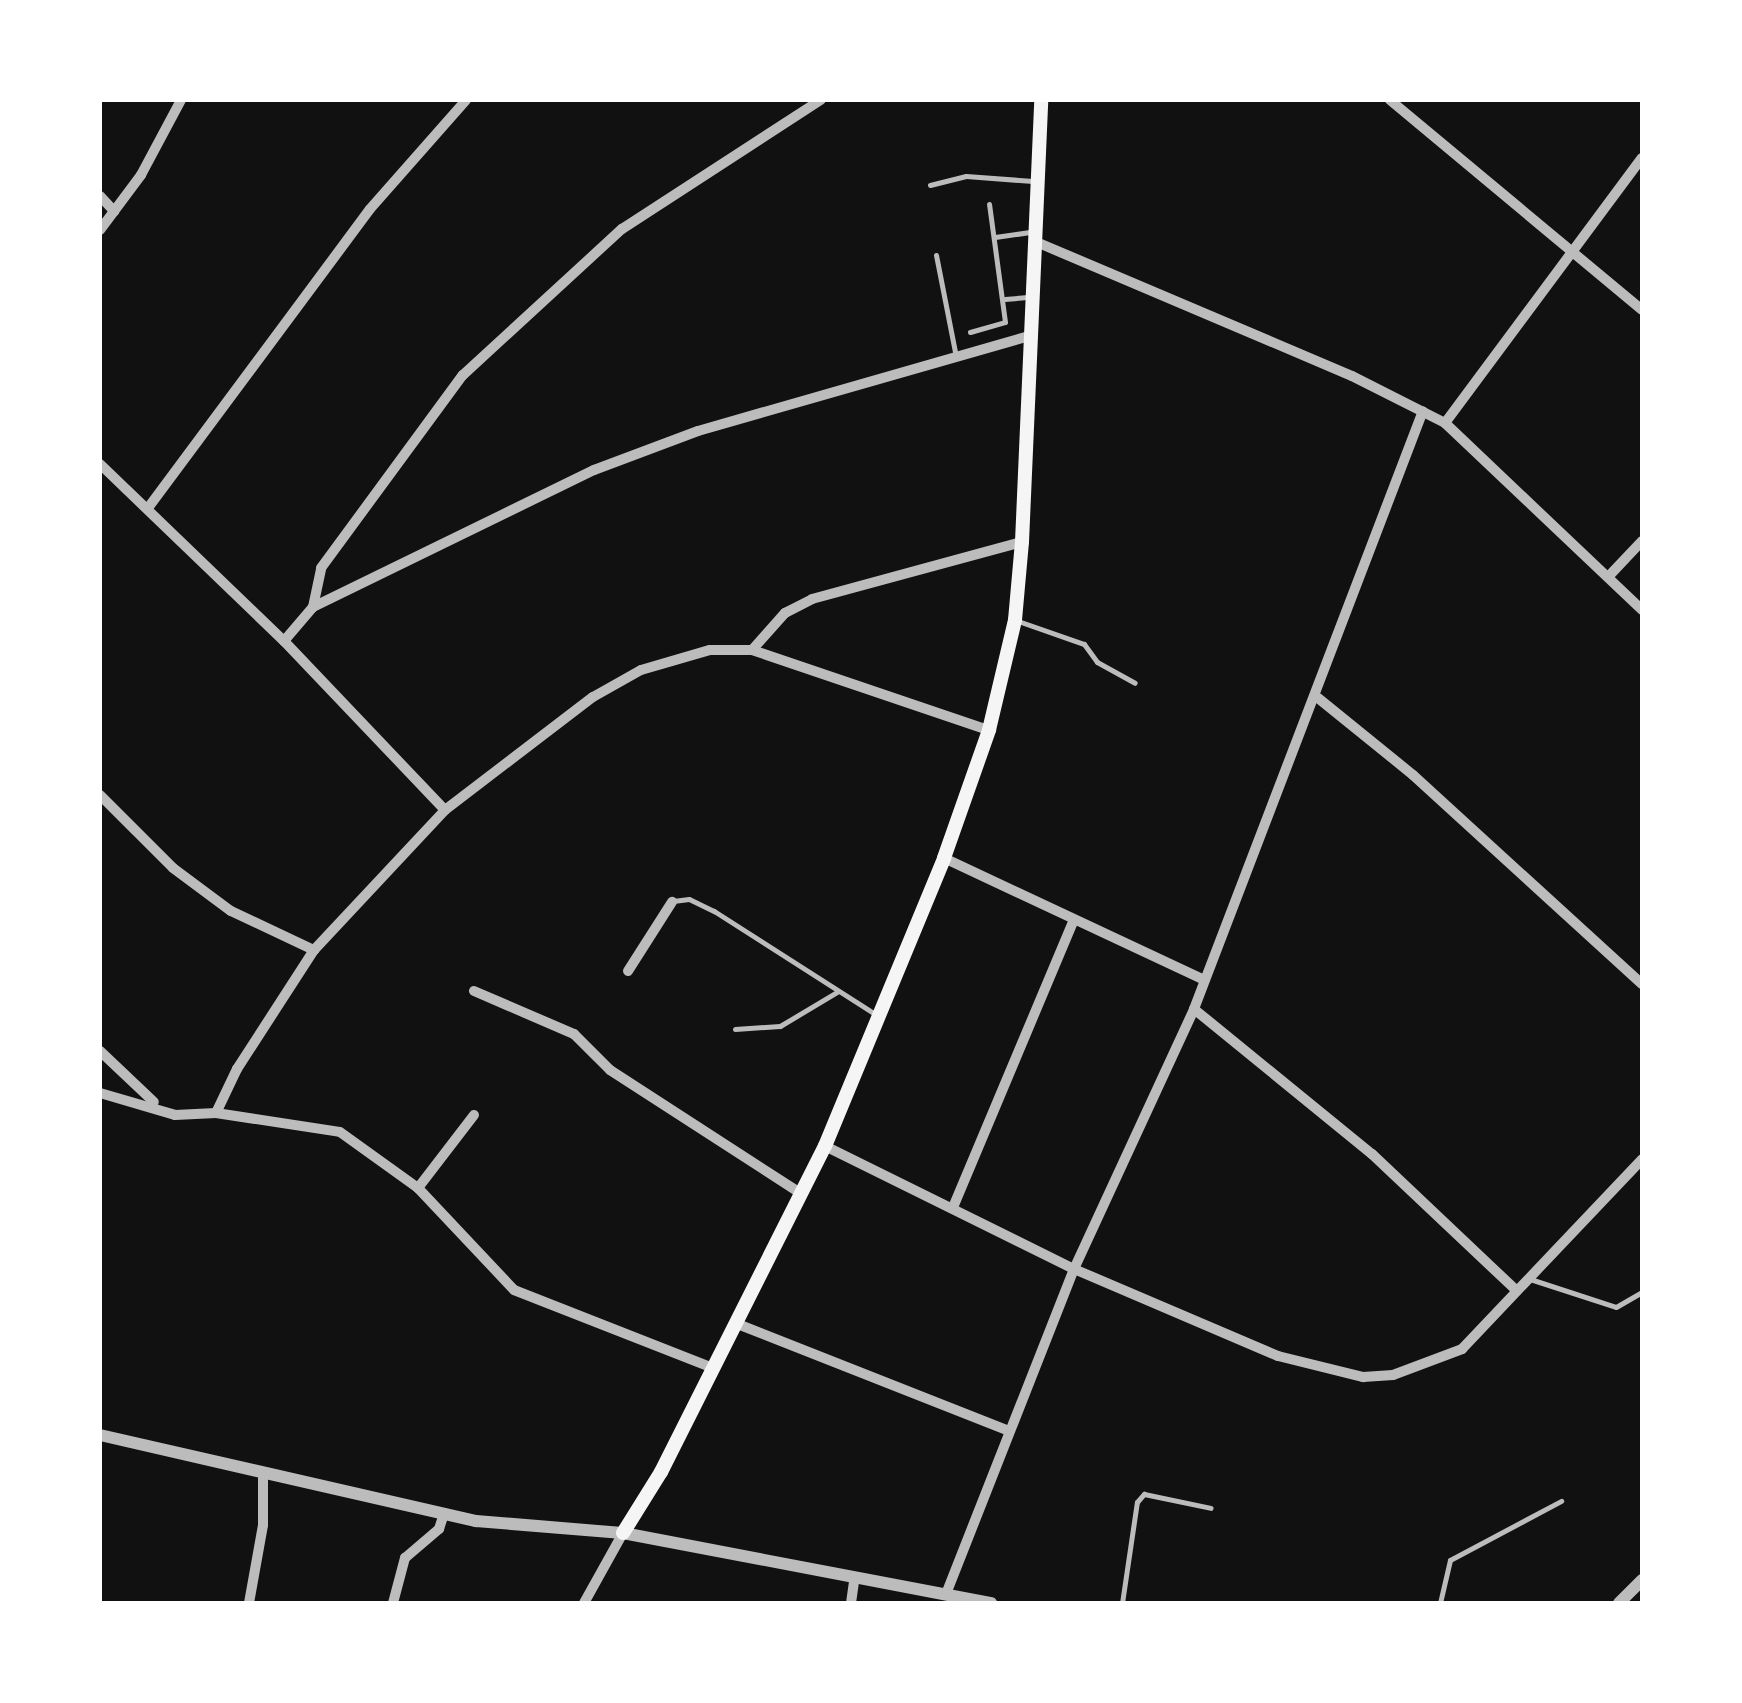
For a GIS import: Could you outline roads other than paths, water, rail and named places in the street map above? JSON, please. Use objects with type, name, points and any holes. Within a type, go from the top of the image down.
[{"type":"main road","points":[[623,1533],[713,1368],[825,1146],[944,858],[988,730],[1015,620],[1022,542],[1041,100]]},
{"type":"street","points":[[100,230],[181,100]]},
{"type":"street","points":[[148,508],[370,209],[466,100]]},
{"type":"street","points":[[313,608],[321,568],[463,376],[501,338],[622,229],[821,100]]},
{"type":"street","points":[[1390,100],[1642,310]]},
{"type":"street","points":[[1445,423],[1642,158]]},
{"type":"street","points":[[100,196],[114,211]]},
{"type":"street","points":[[1034,236],[1445,423],[1642,610]]},
{"type":"street","points":[[284,641],[313,608],[594,470],[698,431],[1029,336]]},
{"type":"street","points":[[946,1594],[1074,1268],[1194,1009],[1318,698],[1423,411]]},
{"type":"street","points":[[100,464],[284,641],[445,810]]},
{"type":"street","points":[[1608,577],[1642,540]]},
{"type":"street","points":[[752,650],[785,613],[812,599],[1022,542]]},
{"type":"street","points":[[216,1113],[236,1069],[314,950],[445,810],[592,697],[640,670],[710,650],[752,650],[988,730]]},
{"type":"street","points":[[1318,698],[1427,787],[1642,984]]},
{"type":"street","points":[[100,796],[173,868],[231,911],[314,950]]},
{"type":"street","points":[[944,858],[1072,922],[1204,980]]},
{"type":"street","points":[[628,971],[672,902]]},
{"type":"street","points":[[954,1205],[1072,922]]},
{"type":"street","points":[[474,991],[574,1034],[610,1070],[800,1193]]},
{"type":"street","points":[[1194,1009],[1304,1095],[1517,1291]]},
{"type":"street","points":[[100,1051],[157,1105]]},
{"type":"street","points":[[100,1092],[157,1105],[176,1115],[216,1113],[340,1132],[418,1188],[514,1290],[713,1368]]},
{"type":"street","points":[[418,1188],[474,1115]]},
{"type":"street","points":[[825,1146],[954,1205],[1074,1268],[1278,1356],[1363,1378],[1410,1370],[1462,1349],[1642,1159]]},
{"type":"street","points":[[735,1323],[1010,1431]]},
{"type":"street","points":[[100,1435],[444,1514],[623,1533],[854,1581],[990,1603]]},
{"type":"street","points":[[249,1603],[261,1544],[263,1475]]},
{"type":"street","points":[[392,1603],[405,1558],[439,1528],[444,1514]]},
{"type":"street","points":[[584,1603],[623,1533]]},
{"type":"street","points":[[1619,1603],[1642,1580]]},
{"type":"street","points":[[850,1603],[854,1581]]},
{"type":"lane","points":[[930,185],[966,176],[1036,182]]},
{"type":"lane","points":[[970,332],[1005,322],[1005,299],[989,204]]},
{"type":"lane","points":[[995,237],[1034,236]]},
{"type":"lane","points":[[936,256],[956,357]]},
{"type":"lane","points":[[1005,299],[1031,297]]},
{"type":"lane","points":[[1015,620],[1084,644],[1097,662],[1134,683]]},
{"type":"lane","points":[[672,902],[689,898],[714,911],[881,1018]]},
{"type":"lane","points":[[735,1028],[780,1026],[838,992]]},
{"type":"lane","points":[[1527,1278],[1616,1308],[1642,1292]]},
{"type":"lane","points":[[1122,1603],[1137,1502],[1144,1494],[1211,1508]]},
{"type":"lane","points":[[1440,1603],[1450,1560],[1561,1500]]}]
